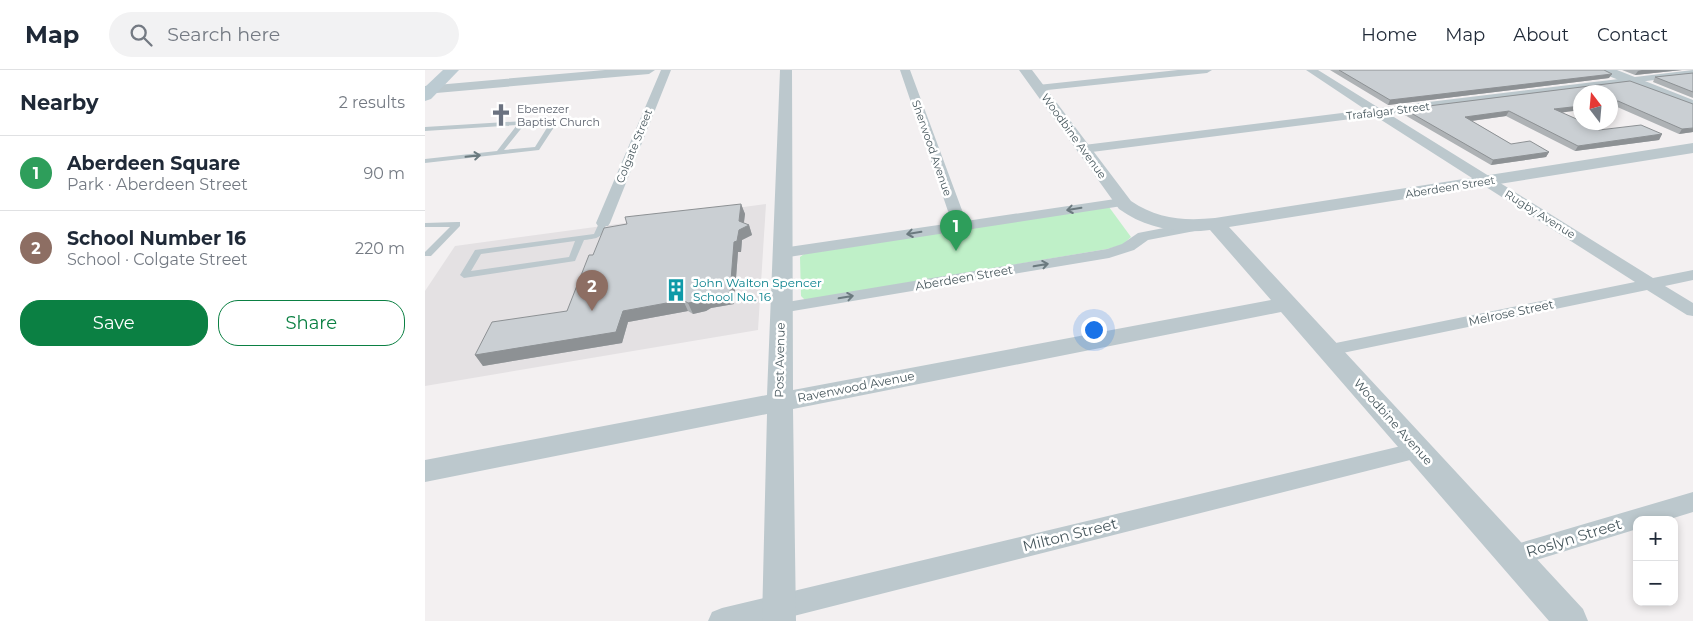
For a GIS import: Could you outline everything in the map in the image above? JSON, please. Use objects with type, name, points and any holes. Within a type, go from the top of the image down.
[{"type":"main road","points":[[427,92],[452,70]]},
{"type":"street","points":[[427,92],[649,70]]},
{"type":"street","name":"Colgate Street","points":[[605,229],[666,70]]},
{"type":"street","name":"Post Avenue","points":[[779,614],[779,401],[786,70]]},
{"type":"street","name":"Sherwood Avenue","points":[[905,70],[960,226]]},
{"type":"street","name":"Woodbine Avenue","points":[[1025,70],[1124,203]]},
{"type":"street","points":[[1038,88],[1207,70]]},
{"type":"street","name":"Rugby Avenue","points":[[1311,70],[1693,311]]},
{"type":"street","points":[[1606,70],[1693,105]]},
{"type":"street","name":"Trafalgar Street","points":[[1084,149],[1693,72]]},
{"type":"street","name":"Aberdeen Street","points":[[781,308],[1109,253],[1128,247],[1143,236],[1211,224],[1693,148]]},
{"type":"street","points":[[782,253],[1124,203],[1135,218],[1143,236]]},
{"type":"street","name":"Aberdeen Street","points":[[1124,203],[1139,214],[1159,221],[1183,225],[1211,224]]},
{"type":"street","name":"Woodbine Avenue","points":[[1211,224],[1287,304],[1571,621]]},
{"type":"street","name":"Melrose Street","points":[[1328,350],[1693,275]]},
{"type":"street","name":"Ravenwood Avenue","points":[[425,471],[1287,304]]},
{"type":"street","name":"Milton Street","points":[[721,621],[779,614],[1418,450]]},
{"type":"street","name":"Roslyn Street","points":[[1513,556],[1693,502]]},
{"type":"lane","points":[[425,129],[555,121],[537,149],[425,161]]},
{"type":"lane","points":[[499,153],[521,124]]},
{"type":"lane","points":[[425,225],[457,224],[428,254]]},
{"type":"lane","points":[[597,236],[605,229]]},
{"type":"lane","points":[[581,238],[572,260],[464,275],[478,252],[581,238],[597,236],[605,229]]},
{"type":"shaded area","points":[[766,204],[758,330],[425,386],[425,291],[455,246]]},
{"type":"green space","points":[[1109,207],[1131,237],[1122,245],[805,300],[801,296],[800,257],[804,254]]},
{"type":"building","points":[[1339,70],[1604,70],[1612,74],[1390,100]]},
{"type":"building","points":[[1693,73],[1693,92],[1655,77]]},
{"type":"building","points":[[1630,81],[1693,104],[1693,128],[1682,129],[1618,101],[1618,85],[1598,85]]},
{"type":"building","points":[[1573,88],[1573,107],[1554,109],[1573,117],[1573,130],[1618,130],[1618,128],[1641,125],[1662,134],[1578,146],[1509,111],[1465,117],[1511,144],[1530,141],[1549,152],[1493,160],[1404,109]]},
{"type":"building","name":"John Walton Spencer School No. 16","points":[[741,204],[739,221],[749,225],[739,230],[737,241],[734,242],[730,293],[707,297],[702,301],[688,303],[683,300],[623,311],[616,332],[475,355],[492,322],[567,311],[589,255],[593,255],[604,228],[627,224],[625,217]]},
{"type":"place","name":"Ebenezer Baptist Church","points":[[501,115]]},
{"type":"place","name":"Aberdeen Square","points":[[956,251]]},
{"type":"place","name":"John Walton Spencer School No. 16","points":[[676,290]]},
{"type":"place","name":"School Number 16","points":[[592,311]]}]
